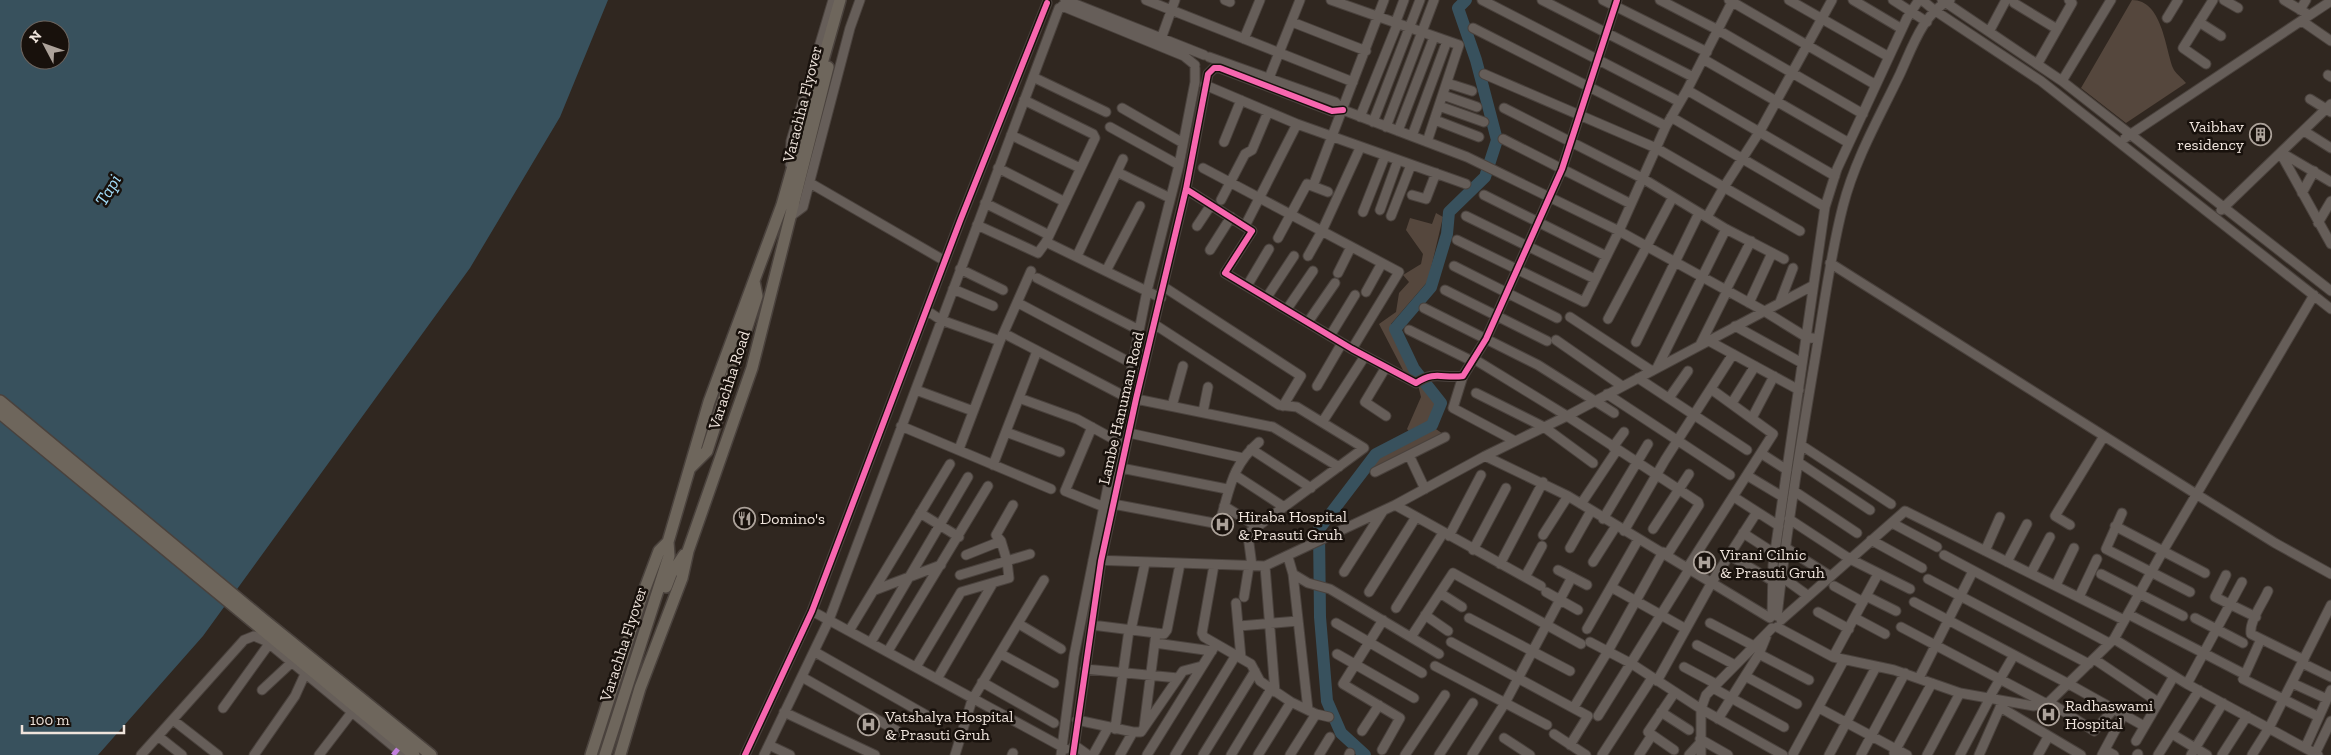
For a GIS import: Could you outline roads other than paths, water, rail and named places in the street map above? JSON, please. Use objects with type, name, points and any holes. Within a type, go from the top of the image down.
[{"type":"main road","name":"Varachha Flyover","points":[[791,216],[805,142],[840,0]]},
{"type":"main road","name":"Varachha Flyover","points":[[612,755],[657,601],[669,556],[668,542],[709,402],[782,205],[791,174],[805,142],[847,0]]},
{"type":"main road","name":"Varachha Road","points":[[688,551],[752,368],[791,216]]},
{"type":"main road","points":[[0,401],[324,675],[414,755]]},
{"type":"main road","points":[[0,413],[324,675],[431,755]]},
{"type":"main road","points":[[591,755],[641,600],[659,552],[668,542]]},
{"type":"main road","name":"Varachha Flyover","points":[[605,755],[657,601],[671,574],[688,551]]},
{"type":"main road","points":[[620,755],[640,688],[682,578],[688,551]]},
{"type":"street","points":[[820,44],[819,34],[828,0]]},
{"type":"street","points":[[791,174],[791,141],[833,0]]},
{"type":"street","points":[[791,216],[803,207],[850,28],[860,0]]},
{"type":"street","points":[[1146,0],[1354,82]]},
{"type":"street","points":[[1161,39],[1175,0]]},
{"type":"street","points":[[1244,39],[1260,0]]},
{"type":"street","points":[[1269,78],[1300,0]]},
{"type":"street","points":[[1331,0],[1460,46],[1427,142]]},
{"type":"street","points":[[1313,186],[1379,18],[1384,0]]},
{"type":"street","points":[[1360,117],[1404,0]]},
{"type":"street","points":[[1373,122],[1420,0]]},
{"type":"street","points":[[1386,127],[1434,0]]},
{"type":"street","points":[[1482,0],[1680,102]]},
{"type":"street","points":[[1542,0],[1693,77]]},
{"type":"street","points":[[1603,0],[1616,3],[1705,55],[1776,101],[1849,143]]},
{"type":"street","points":[[1660,0],[1718,30],[1863,114]]},
{"type":"street","points":[[1457,240],[1518,269],[1582,303],[1619,231],[1666,126],[1687,90],[1732,0],[1805,46],[1876,85]]},
{"type":"street","points":[[1789,0],[1889,57]]},
{"type":"street","points":[[1636,342],[1674,262],[1703,215],[1724,187],[1760,131],[1790,73],[1832,0]]},
{"type":"street","points":[[1853,0],[1902,29]]},
{"type":"street","points":[[1893,0],[1927,22]]},
{"type":"street","points":[[1774,622],[1798,462],[1800,445],[1799,390],[1824,206],[1849,143],[1902,29],[1911,11],[1920,0],[2041,81],[2216,216],[2331,309]]},
{"type":"street","points":[[2038,63],[2072,3],[2069,0]]},
{"type":"street","points":[[2062,81],[2111,0]]},
{"type":"street","points":[[2167,18],[2178,0]]},
{"type":"street","points":[[2206,64],[2184,48],[2213,0]]},
{"type":"street","points":[[2224,0],[2238,8]]},
{"type":"street","points":[[2284,0],[2300,10],[2305,18],[2331,42]]},
{"type":"street","points":[[2300,10],[2306,0]]},
{"type":"street","points":[[1774,622],[1771,580],[1778,526],[1787,470],[1818,339],[1835,237],[1854,174],[1927,22],[1934,10],[1946,1],[2062,81],[2128,134],[2225,206],[2331,291]]},
{"type":"street","points":[[1990,30],[2010,1],[2057,29]]},
{"type":"street","points":[[1047,2],[1051,8],[1063,4],[1335,102],[1343,110],[1467,157],[1619,231],[1764,311],[1806,337],[1818,339]]},
{"type":"street","points":[[745,755],[812,612],[926,310],[1047,2]]},
{"type":"street","points":[[2121,143],[2128,134],[2330,2]]},
{"type":"street","points":[[1515,441],[1453,408],[1463,376],[1486,339],[1540,223],[1562,169],[1616,3]]},
{"type":"street","points":[[1063,4],[1184,56],[1202,73],[1220,68],[1332,111],[1343,110]]},
{"type":"street","points":[[764,755],[829,620],[998,168],[1063,4]]},
{"type":"street","points":[[1292,22],[1366,51]]},
{"type":"street","points":[[2199,22],[2221,36]]},
{"type":"street","points":[[1473,28],[1666,126]]},
{"type":"street","points":[[1398,131],[1434,37]]},
{"type":"street","points":[[1412,136],[1447,41]]},
{"type":"street","points":[[1061,752],[1074,656],[1097,561],[1104,507],[1147,291],[1179,166],[1195,82],[1196,59],[1206,56]]},
{"type":"street","points":[[1206,56],[1212,64],[1210,70]]},
{"type":"street","name":"Lambe Hanuman Road","points":[[1074,750],[1092,625],[1097,561],[1114,504],[1136,399],[1164,287],[1186,189],[1205,85],[1210,70]]},
{"type":"street","points":[[1484,74],[1580,117],[1656,148],[1800,230]]},
{"type":"street","points":[[1033,76],[1106,112]]},
{"type":"street","points":[[1447,83],[1472,91]]},
{"type":"street","points":[[1205,85],[1333,138],[1466,184]]},
{"type":"street","points":[[1687,90],[1835,176]]},
{"type":"street","points":[[1443,95],[1477,107]]},
{"type":"street","points":[[2216,216],[2329,108],[2310,99]]},
{"type":"street","points":[[977,225],[1036,254],[1047,239],[1094,135],[1024,100]]},
{"type":"street","points":[[1224,142],[1242,100]]},
{"type":"street","points":[[1439,106],[1484,122]]},
{"type":"street","points":[[1122,108],[1183,143]]},
{"type":"street","points":[[1504,108],[1642,178],[1726,229],[1784,259]]},
{"type":"street","points":[[1221,200],[1246,154],[1252,150],[1268,112]]},
{"type":"street","points":[[1671,118],[1824,206]]},
{"type":"street","points":[[1435,120],[1479,137]]},
{"type":"street","points":[[1245,226],[1298,124]]},
{"type":"street","points":[[1110,127],[1179,166]]},
{"type":"street","points":[[2304,132],[2331,148]]},
{"type":"street","points":[[1011,135],[1080,168]]},
{"type":"street","points":[[1503,139],[1631,204]]},
{"type":"street","points":[[1308,256],[1322,231],[1360,148]]},
{"type":"street","points":[[2282,154],[2331,182]]},
{"type":"street","points":[[2282,154],[2331,244]]},
{"type":"street","points":[[1363,212],[1384,156]]},
{"type":"street","points":[[1076,256],[1123,159]]},
{"type":"street","points":[[1380,210],[1398,160]]},
{"type":"street","points":[[1391,216],[1411,165]]},
{"type":"street","points":[[998,168],[1064,202]]},
{"type":"street","points":[[1203,168],[1261,197],[1399,273],[1352,349]]},
{"type":"street","points":[[2302,193],[2314,171]]},
{"type":"street","points":[[1116,172],[1170,198]]},
{"type":"street","points":[[1412,196],[1426,199],[1436,173]]},
{"type":"street","points":[[810,183],[945,261]]},
{"type":"street","points":[[1278,238],[1307,184],[1328,192]]},
{"type":"street","points":[[1186,189],[1252,231],[1225,273],[1352,349],[1416,383],[1426,376],[1439,374],[1448,378],[1463,376]]},
{"type":"street","points":[[1484,195],[1606,256]]},
{"type":"street","points":[[1608,319],[1648,247],[1672,197]]},
{"type":"street","points":[[2318,223],[2331,201]]},
{"type":"street","points":[[985,203],[1076,256],[1161,298]]},
{"type":"street","points":[[1197,226],[1211,205]]},
{"type":"street","points":[[1106,271],[1140,206]]},
{"type":"street","points":[[1466,216],[1595,279]]},
{"type":"street","points":[[1210,250],[1232,217]]},
{"type":"street","points":[[1654,369],[1726,229]]},
{"type":"street","points":[[1705,343],[1726,291],[1751,241]]},
{"type":"street","points":[[1338,273],[1351,247]]},
{"type":"street","points":[[1247,286],[1270,249]]},
{"type":"street","points":[[1749,303],[1772,253]]},
{"type":"street","points":[[1267,297],[1294,256]]},
{"type":"street","points":[[1830,263],[2196,494],[2275,543],[2331,574]]},
{"type":"street","points":[[1366,292],[1382,264]]},
{"type":"street","points":[[1454,266],[1557,318]]},
{"type":"street","points":[[1780,302],[1793,268]]},
{"type":"street","points":[[960,269],[1003,290]]},
{"type":"street","points":[[1287,309],[1313,272]]},
{"type":"street","points":[[959,449],[973,411],[1034,274],[1139,330]]},
{"type":"street","points":[[1308,322],[1334,283]]},
{"type":"street","points":[[1097,561],[1264,566],[1288,557],[1305,546],[1346,529],[1395,505],[1485,456],[1568,416],[1594,400],[1812,286]]},
{"type":"street","points":[[1164,287],[1301,376],[1283,406]]},
{"type":"street","points":[[953,289],[993,306]]},
{"type":"street","points":[[1445,290],[1551,341],[1622,386]]},
{"type":"street","points":[[1330,336],[1355,295]]},
{"type":"street","points":[[2001,704],[2034,706],[2047,702],[2111,641],[2314,295]]},
{"type":"street","points":[[1022,305],[1133,364]]},
{"type":"street","points":[[1424,308],[1546,369],[1614,413]]},
{"type":"street","points":[[926,310],[941,320],[1005,338],[1037,351],[1126,397]]},
{"type":"street","points":[[1570,317],[1654,369]]},
{"type":"street","points":[[1154,324],[1283,406],[1297,407],[1323,421],[1364,448],[1248,535],[1250,566],[1244,597]]},
{"type":"street","points":[[1735,326],[1802,363]]},
{"type":"street","points":[[1408,330],[1473,360],[1568,416],[1699,504],[1636,601],[1574,707]]},
{"type":"street","points":[[1318,386],[1342,343]]},
{"type":"street","points":[[1705,343],[1733,354],[1799,390]]},
{"type":"street","points":[[992,465],[1037,351]]},
{"type":"street","points":[[1593,562],[1620,529],[1658,476],[1678,440],[1733,354]]},
{"type":"street","points":[[1323,421],[1365,356]]},
{"type":"street","points":[[1172,406],[1182,366]]},
{"type":"street","points":[[1732,403],[1755,366]]},
{"type":"street","points":[[1386,367],[1365,402],[1386,416]]},
{"type":"street","points":[[1669,398],[1688,371]]},
{"type":"street","points":[[1752,418],[1774,376]]},
{"type":"street","points":[[1638,378],[1747,450]]},
{"type":"street","points":[[900,380],[973,411]]},
{"type":"street","points":[[1203,412],[1208,387]]},
{"type":"street","points":[[1598,716],[1773,434],[1711,388]]},
{"type":"street","points":[[1476,393],[1544,428],[1593,463]]},
{"type":"street","points":[[1607,394],[1730,475]]},
{"type":"street","points":[[1019,398],[1077,419],[1117,441]]},
{"type":"street","points":[[1136,399],[1273,427],[1339,467]]},
{"type":"street","points":[[901,426],[1051,489]]},
{"type":"street","points":[[1092,427],[1065,491],[1104,507]]},
{"type":"street","points":[[1006,432],[1060,452]]},
{"type":"street","points":[[1582,504],[1624,432]]},
{"type":"street","points":[[1129,433],[1243,458]]},
{"type":"street","points":[[2070,525],[2055,516],[2104,436]]},
{"type":"street","points":[[1375,472],[1445,437]]},
{"type":"street","points":[[1114,504],[1218,524],[1227,489],[1243,458],[1258,442]]},
{"type":"street","points":[[1603,519],[1648,444]]},
{"type":"street","points":[[1800,445],[1891,504]]},
{"type":"street","points":[[1251,449],[1311,488]]},
{"type":"street","points":[[1409,454],[1425,489]]},
{"type":"street","points":[[1762,454],[1787,470]]},
{"type":"street","points":[[1485,456],[1543,482],[1582,504],[1603,519],[1689,567],[1774,622],[1834,657],[1905,674],[1960,693],[1990,698],[2070,752],[2081,755]]},
{"type":"street","points":[[1798,462],[1870,510]]},
{"type":"street","points":[[849,631],[950,464]]},
{"type":"street","points":[[1121,468],[1227,489]]},
{"type":"street","points":[[1653,529],[1689,474]]},
{"type":"street","points":[[1235,475],[1284,507]]},
{"type":"street","points":[[1396,608],[1446,535],[1481,475]]},
{"type":"street","points":[[1748,476],[1783,497]]},
{"type":"street","points":[[871,642],[968,477]]},
{"type":"street","points":[[1500,564],[1543,482]]},
{"type":"street","points":[[888,651],[960,536],[988,486]]},
{"type":"street","points":[[1473,550],[1506,488]]},
{"type":"street","points":[[1794,491],[1857,533]]},
{"type":"street","points":[[1543,535],[1568,496]]},
{"type":"street","points":[[1734,497],[1778,526]]},
{"type":"street","points":[[916,667],[961,592],[1009,578],[1007,561],[1001,541],[996,535],[1013,505]]},
{"type":"street","points":[[1395,505],[1473,550],[1525,577],[1578,610]]},
{"type":"street","points":[[1224,506],[1258,526]]},
{"type":"street","points":[[1344,572],[1383,510]]},
{"type":"street","points":[[1570,548],[1591,511]]},
{"type":"street","points":[[1718,719],[1745,676],[1756,650],[1774,622],[1906,511],[2056,586],[2126,617],[2244,674]]},
{"type":"street","points":[[1602,755],[1686,629],[1712,582],[1757,512]]},
{"type":"street","points":[[920,513],[960,536]]},
{"type":"street","points":[[2122,513],[2106,548],[2190,592]]},
{"type":"street","points":[[1369,592],[1416,517]]},
{"type":"street","points":[[1985,550],[2000,517]]},
{"type":"street","points":[[1789,519],[1850,559],[1910,590]]},
{"type":"street","points":[[1892,523],[1937,547]]},
{"type":"street","points":[[2007,562],[2027,524]]},
{"type":"street","points":[[2116,526],[2205,573]]},
{"type":"street","points":[[1743,533],[1774,553]]},
{"type":"street","points":[[2031,573],[2050,537]]},
{"type":"street","points":[[1587,629],[1638,540]]},
{"type":"street","points":[[1871,540],[1922,568]]},
{"type":"street","points":[[966,555],[1001,541]]},
{"type":"street","points":[[1525,577],[1542,546]]},
{"type":"street","points":[[1786,548],[1830,576]]},
{"type":"street","points":[[2056,586],[2074,548]]},
{"type":"street","points":[[960,575],[1030,554]]},
{"type":"street","points":[[1729,555],[1771,580]]},
{"type":"street","points":[[1944,555],[2111,641],[2311,752]]},
{"type":"street","points":[[1288,557],[1293,574],[1312,712],[1290,755]]},
{"type":"street","points":[[2079,597],[2097,559]]},
{"type":"street","points":[[1094,755],[1112,728],[1130,630],[1145,563]]},
{"type":"street","points":[[1092,625],[1164,634],[1167,630],[1180,564]]},
{"type":"street","points":[[875,590],[941,565]]},
{"type":"street","points":[[1214,565],[1202,633],[1214,647]]},
{"type":"street","points":[[1231,755],[1273,691],[1264,566]]},
{"type":"street","points":[[1558,570],[1587,586]]},
{"type":"street","points":[[1919,678],[1973,571]]},
{"type":"street","points":[[1411,637],[1454,573],[1581,644]]},
{"type":"street","points":[[1293,574],[1316,586],[1330,589],[1438,654]]},
{"type":"street","points":[[1834,657],[1878,574]]},
{"type":"street","points":[[2101,574],[2183,616]]},
{"type":"street","points":[[2226,575],[2214,596],[2256,617]]},
{"type":"street","points":[[1472,755],[1505,703],[1572,577]]},
{"type":"street","points":[[1782,577],[1807,595]]},
{"type":"street","points":[[1928,579],[2091,661],[2158,702]]},
{"type":"street","points":[[955,755],[972,700],[1044,580]]},
{"type":"street","points":[[2187,684],[2205,654],[2242,582]]},
{"type":"street","points":[[937,679],[993,583]]},
{"type":"street","points":[[1834,586],[1896,611]]},
{"type":"street","points":[[1611,587],[1686,629]]},
{"type":"street","points":[[1440,592],[1462,607]]},
{"type":"street","points":[[2268,592],[2251,632],[2331,677]]},
{"type":"street","points":[[1914,602],[2144,726]]},
{"type":"street","points":[[1176,755],[1239,657],[1239,626],[1236,603]]},
{"type":"street","points":[[2252,755],[2269,728],[2331,605]]},
{"type":"street","points":[[812,612],[888,651],[1061,752],[1074,750],[1088,755]]},
{"type":"street","points":[[1818,612],[1849,629]]},
{"type":"street","points":[[1426,615],[1448,631]]},
{"type":"street","points":[[1469,618],[1570,671]]},
{"type":"street","points":[[1854,618],[1885,634]]},
{"type":"street","points":[[2195,618],[2243,643]]},
{"type":"street","points":[[1382,750],[1401,718],[1343,685],[1383,620]]},
{"type":"street","points":[[1239,626],[1298,621]]},
{"type":"street","points":[[1336,623],[1422,673]]},
{"type":"street","points":[[1710,623],[1809,680]]},
{"type":"street","points":[[1019,624],[1061,649]]},
{"type":"street","points":[[1901,627],[2047,702],[2094,731],[2114,709]]},
{"type":"street","points":[[1143,730],[1156,633]]},
{"type":"street","points":[[141,755],[244,640],[254,636],[269,644],[404,755]]},
{"type":"street","points":[[2261,639],[2243,679],[2319,717]]},
{"type":"street","points":[[1451,642],[1574,707],[1589,718],[1570,745]]},
{"type":"street","points":[[1590,642],[1632,664],[1701,709],[1783,755]]},
{"type":"street","points":[[1155,643],[1214,647],[1239,657],[1251,664],[1260,681],[1273,691],[1312,712],[1329,717]]},
{"type":"street","points":[[223,708],[269,644]]},
{"type":"street","points":[[1697,645],[1735,665]]},
{"type":"street","points":[[1147,755],[1214,647]]},
{"type":"street","points":[[1701,755],[1701,709],[1706,695],[1735,665],[1756,650]]},
{"type":"street","points":[[815,652],[933,719]]},
{"type":"street","points":[[1001,654],[1054,683]]},
{"type":"street","points":[[1337,654],[1414,698]]},
{"type":"street","points":[[1961,754],[2014,655]]},
{"type":"street","points":[[1793,754],[1844,660]]},
{"type":"street","points":[[262,690],[291,662]]},
{"type":"street","points":[[1077,720],[1133,732],[1143,730],[1184,669],[1202,666]]},
{"type":"street","points":[[1435,666],[1547,725]]},
{"type":"street","points":[[1829,755],[1876,667]]},
{"type":"street","points":[[1684,668],[1731,698],[1784,727]]},
{"type":"street","points":[[1085,669],[1178,678]]},
{"type":"street","points":[[1203,755],[1255,671]]},
{"type":"street","points":[[254,755],[295,696],[305,674]]},
{"type":"street","points":[[1862,755],[1905,674]]},
{"type":"street","points":[[1745,676],[1797,704]]},
{"type":"street","points":[[2136,741],[2174,676]]},
{"type":"street","points":[[802,677],[899,732]]},
{"type":"street","points":[[982,682],[1054,723]]},
{"type":"street","points":[[2292,682],[2329,695],[2319,717],[2311,752]]},
{"type":"street","points":[[1895,752],[1932,683]]},
{"type":"street","points":[[2158,755],[2199,690]]},
{"type":"street","points":[[1674,750],[1648,731],[1675,692]]},
{"type":"street","points":[[1927,755],[1960,693]]},
{"type":"street","points":[[1404,755],[1444,695]]},
{"type":"street","points":[[1258,755],[1291,702]]},
{"type":"street","points":[[2193,751],[2223,703]]},
{"type":"street","points":[[1439,755],[1473,704]]},
{"type":"street","points":[[1979,755],[2001,704]]},
{"type":"street","points":[[1362,731],[1379,705]]},
{"type":"street","points":[[1819,708],[1895,752],[1907,755]]},
{"type":"street","points":[[320,755],[352,712]]},
{"type":"street","points":[[784,712],[875,755]]},
{"type":"street","points":[[1661,712],[1689,730]]},
{"type":"street","points":[[2114,755],[2103,752],[2124,714]]},
{"type":"street","points":[[2222,755],[2247,716]]},
{"type":"street","points":[[173,720],[218,755]]},
{"type":"street","points":[[2311,752],[2328,734],[2331,721]]},
{"type":"street","points":[[1120,755],[1133,732]]},
{"type":"street","points":[[1554,734],[1586,755]]},
{"type":"street","points":[[2172,734],[2193,751],[2207,755]]},
{"type":"street","points":[[1639,755],[1652,735]]},
{"type":"street","points":[[158,736],[182,755]]},
{"type":"street","points":[[1319,755],[1330,737]]},
{"type":"street","points":[[2038,755],[2048,737]]},
{"type":"street","points":[[1504,738],[1530,755]]},
{"type":"street","points":[[1689,755],[1700,741]]},
{"type":"street","points":[[1700,741],[1728,755]]},
{"type":"street","points":[[769,744],[790,755]]},
{"type":"water","name":"Tapi","points":[[0,0],[608,0],[560,117],[470,268],[203,636],[98,755],[0,755]]},
{"type":"waterway","points":[[1365,755],[1341,733],[1327,701],[1320,617],[1319,529],[1376,454],[1432,425],[1441,403],[1414,369],[1395,329],[1431,287],[1447,234],[1449,212],[1485,177],[1497,140],[1476,60],[1458,8],[1466,0]]},
{"type":"place","name":"Vaibhav residency","points":[[2260,135]]},
{"type":"place","name":"Domino's","points":[[744,518]]},
{"type":"place","name":"Hiraba Hospital & Prasuti Gruh","points":[[1222,525]]},
{"type":"place","name":"Virani Cilnic & Prasuti Gruh","points":[[1704,563]]},
{"type":"place","name":"Radhaswami Hospital","points":[[2049,714]]},
{"type":"place","name":"Vatshalya Hospital & Prasuti Gruh","points":[[869,725]]}]
